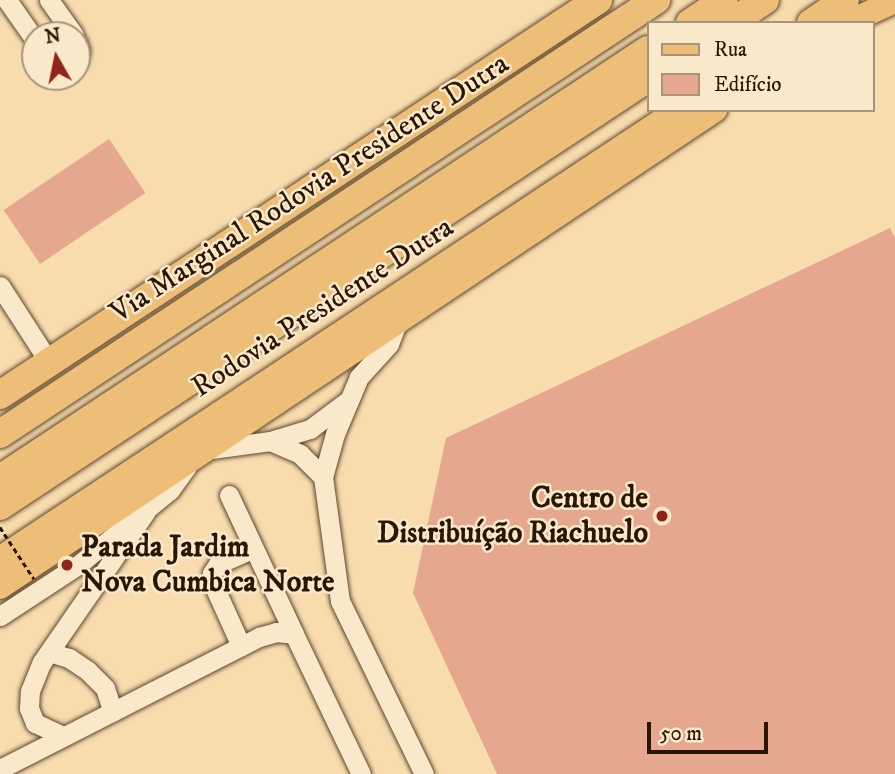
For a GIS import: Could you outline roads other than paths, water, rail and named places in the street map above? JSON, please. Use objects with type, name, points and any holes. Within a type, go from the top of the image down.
[{"type":"highway","points":[[542,37],[582,0]]},
{"type":"highway","points":[[0,395],[598,0]]},
{"type":"highway","name":"Via Marginal Rodovia Presidente Dutra","points":[[0,434],[656,0]]},
{"type":"highway","points":[[693,21],[724,0]]},
{"type":"highway","points":[[734,21],[765,0]]},
{"type":"highway","points":[[814,21],[845,0]]},
{"type":"highway","name":"Rodovia Presidente Dutra","points":[[0,479],[646,51]]},
{"type":"highway","name":"Rodovia Presidente Dutra","points":[[0,506],[646,79]]},
{"type":"highway","name":"Rodovia Presidente Dutra","points":[[0,561],[679,112]]},
{"type":"main road","points":[[851,21],[886,5]]},
{"type":"main road","points":[[0,587],[713,112]]},
{"type":"street","points":[[7,0],[22,21]]},
{"type":"street","points":[[49,0],[64,21]]},
{"type":"street","points":[[0,286],[49,362]]},
{"type":"street","points":[[397,323],[389,344],[363,371],[335,434],[323,477],[340,601],[370,669],[424,774]]},
{"type":"street","points":[[0,615],[78,565],[146,511],[170,490],[199,453],[271,441],[310,429],[350,399]]},
{"type":"street","points":[[271,441],[300,454],[323,477]]},
{"type":"street","points":[[229,495],[361,774]]},
{"type":"street","points":[[62,736],[36,723],[29,708],[30,691],[49,652],[146,511]]},
{"type":"street","points":[[241,646],[213,584],[212,573],[218,564],[254,548]]},
{"type":"street","points":[[1,771],[62,736],[241,646],[276,632],[294,634]]},
{"type":"street","points":[[49,652],[69,658],[88,671],[105,688],[113,712]]},
{"type":"place","name":"Centro de Distribuíção Riachuelo","points":[[662,516]]},
{"type":"place","name":"Parada Jardim Nova Cumbica Norte","points":[[67,565]]}]
